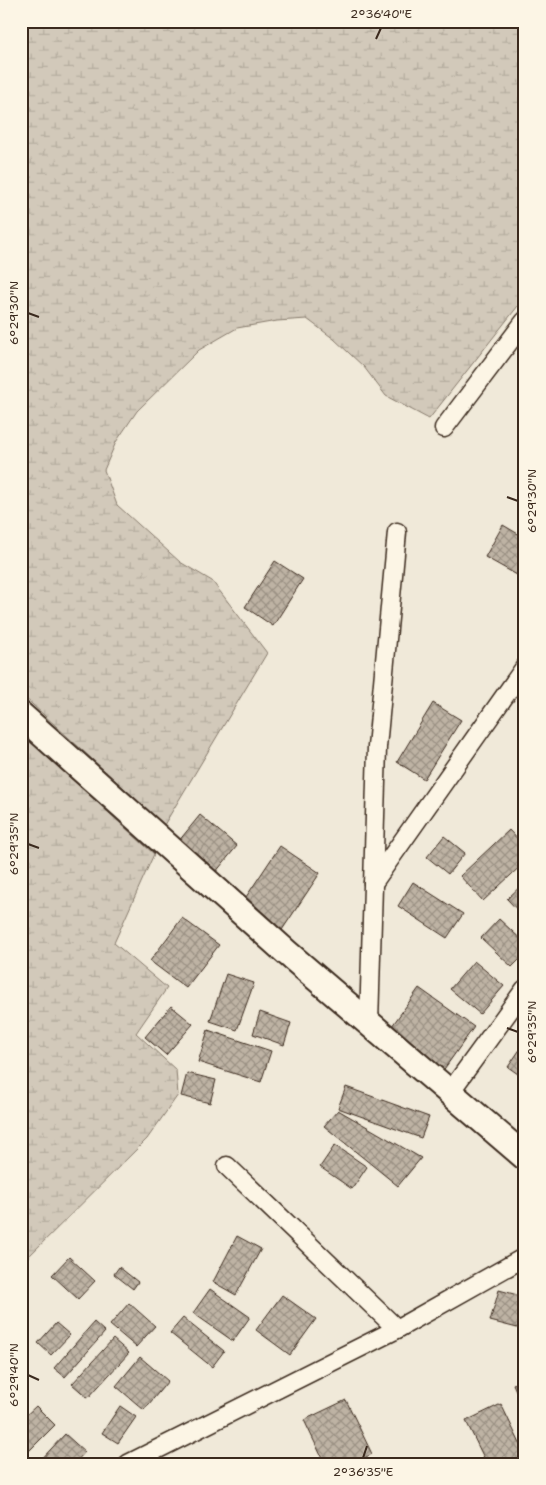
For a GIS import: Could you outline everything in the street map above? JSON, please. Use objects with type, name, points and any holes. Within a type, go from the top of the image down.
[{"type":"street","points":[[444,428],[525,321]]},
{"type":"street","points":[[369,1024],[377,747],[397,532]]},
{"type":"street","points":[[373,883],[525,666]]},
{"type":"street","points":[[21,715],[369,1024],[525,1157]]},
{"type":"street","points":[[450,1092],[525,989]]},
{"type":"street","points":[[227,1166],[397,1329]]},
{"type":"street","points":[[128,1464],[397,1329],[525,1257]]},
{"type":"green space","points":[[21,21],[525,21],[525,297],[429,419],[386,396],[364,367],[334,339],[307,319],[277,321],[237,328],[199,350],[137,411],[116,442],[104,470],[117,505],[180,562],[212,581],[267,653],[164,825],[21,694]]},
{"type":"green space","points":[[21,733],[154,854],[114,943],[167,988],[136,1033],[176,1070],[178,1095],[147,1139],[21,1264]]},
{"type":"building","points":[[503,525],[525,538],[525,561],[517,575],[485,557]]},
{"type":"building","points":[[275,561],[303,579],[273,626],[245,607]]},
{"type":"building","points":[[433,703],[461,720],[424,779],[397,762]]},
{"type":"building","points":[[200,815],[237,846],[215,873],[178,842]]},
{"type":"building","points":[[509,830],[525,847],[525,862],[483,901],[460,876]]},
{"type":"building","points":[[444,836],[465,853],[448,874],[427,857]]},
{"type":"building","points":[[280,846],[320,873],[282,930],[242,903]]},
{"type":"building","points":[[413,882],[463,914],[447,938],[398,906]]},
{"type":"building","points":[[525,882],[525,918],[507,899]]},
{"type":"building","points":[[182,918],[219,945],[186,988],[150,961]]},
{"type":"building","points":[[499,919],[525,943],[525,954],[512,967],[481,938]]},
{"type":"building","points":[[474,961],[504,986],[480,1014],[450,989]]},
{"type":"building","points":[[226,974],[254,983],[237,1030],[210,1021]]},
{"type":"building","points":[[419,988],[474,1027],[442,1072],[387,1033]]},
{"type":"building","points":[[171,1006],[193,1024],[166,1055],[145,1037]]},
{"type":"building","points":[[260,1012],[291,1023],[284,1045],[253,1034]]},
{"type":"building","points":[[208,1030],[271,1051],[261,1082],[198,1062]]},
{"type":"building","points":[[523,1045],[525,1047],[525,1079],[508,1067]]},
{"type":"building","points":[[187,1073],[216,1080],[210,1103],[181,1096]]},
{"type":"building","points":[[346,1087],[429,1117],[421,1138],[338,1108]]},
{"type":"building","points":[[338,1110],[421,1158],[398,1186],[324,1126]]},
{"type":"building","points":[[335,1145],[367,1167],[352,1189],[320,1167]]},
{"type":"building","points":[[237,1236],[261,1249],[236,1295],[213,1282]]},
{"type":"building","points":[[69,1257],[95,1281],[78,1299],[52,1275]]},
{"type":"building","points":[[119,1267],[138,1282],[133,1289],[114,1274]]},
{"type":"building","points":[[210,1289],[250,1317],[233,1341],[193,1313]]},
{"type":"building","points":[[499,1290],[525,1297],[525,1330],[490,1321]]},
{"type":"building","points":[[282,1295],[316,1319],[290,1355],[256,1330]]},
{"type":"building","points":[[129,1303],[155,1326],[136,1347],[110,1325]]},
{"type":"building","points":[[183,1318],[224,1351],[212,1367],[170,1333]]},
{"type":"building","points":[[94,1322],[105,1332],[65,1377],[54,1368]]},
{"type":"building","points":[[56,1323],[70,1335],[51,1355],[38,1343]]},
{"type":"building","points":[[113,1339],[129,1353],[88,1398],[72,1384]]},
{"type":"building","points":[[140,1357],[168,1381],[144,1410],[116,1386]]},
{"type":"building","points":[[525,1378],[525,1400],[521,1402],[513,1384]]},
{"type":"building","points":[[346,1400],[372,1454],[352,1464],[325,1464],[304,1420]]},
{"type":"building","points":[[501,1404],[525,1454],[505,1464],[487,1464],[466,1421]]},
{"type":"building","points":[[36,1406],[55,1425],[27,1453],[21,1447],[21,1420]]},
{"type":"building","points":[[120,1406],[136,1417],[118,1443],[102,1433]]},
{"type":"building","points":[[65,1434],[85,1452],[74,1464],[37,1464]]}]
